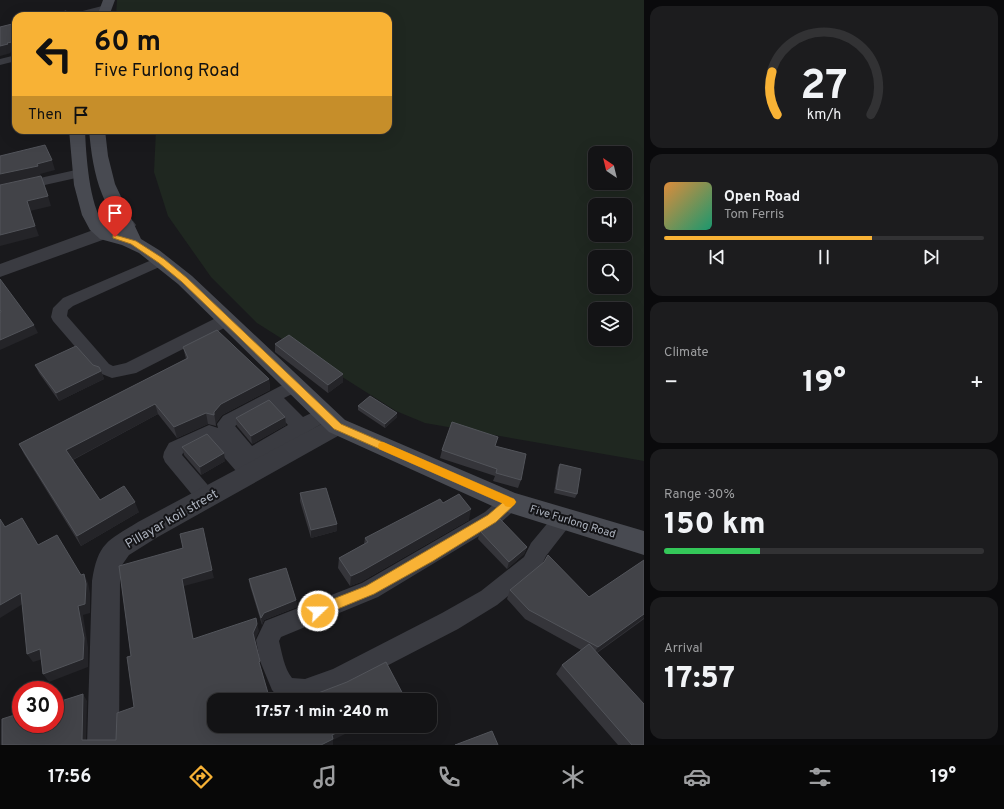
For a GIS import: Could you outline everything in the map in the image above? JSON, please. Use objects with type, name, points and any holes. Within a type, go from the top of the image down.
[{"type":"main road","points":[[116,12],[120,0]]},
{"type":"main road","points":[[77,134],[80,173],[87,202],[98,227]]},
{"type":"main road","points":[[98,134],[102,163],[112,198],[127,227]]},
{"type":"main road","name":"Five Furlong Road","points":[[98,227],[127,227],[161,261],[185,280],[331,420],[510,502],[644,543]]},
{"type":"street","points":[[90,12],[106,8]]},
{"type":"street","points":[[0,62],[12,59]]},
{"type":"street","points":[[0,191],[80,173]]},
{"type":"street","points":[[0,271],[98,227]]},
{"type":"street","points":[[0,256],[98,227],[127,227]]},
{"type":"street","points":[[161,261],[68,302],[61,308],[60,317],[103,368],[112,372],[130,369],[226,320]]},
{"type":"street","points":[[254,466],[227,430],[226,424],[294,385]]},
{"type":"street","points":[[272,397],[301,427]]},
{"type":"street","points":[[254,466],[301,427],[331,420]]},
{"type":"street","name":"Pillayar koil street","points":[[98,743],[106,581],[109,561],[120,547],[206,497],[254,466],[331,420]]},
{"type":"street","points":[[206,497],[172,457],[172,452],[176,448],[210,432],[254,466]]},
{"type":"street","points":[[510,502],[492,518],[370,590],[272,630],[267,640],[272,661],[280,682],[286,689],[305,691],[338,679],[450,621],[489,598],[532,564],[538,550],[563,519]]},
{"type":"shaded area","points":[[117,0],[644,0],[644,461],[425,423],[396,411],[257,323],[211,277],[168,216],[154,172],[156,134],[392,134],[392,12],[116,12]]},
{"type":"building","points":[[12,24],[12,42],[0,46],[0,27]]},
{"type":"building","points":[[45,145],[52,160],[37,164],[38,166],[0,174],[0,156]]},
{"type":"building","points":[[41,176],[48,196],[27,201],[35,226],[0,235],[0,185]]},
{"type":"building","points":[[0,279],[34,325],[0,340],[1,312]]},
{"type":"building","points":[[217,330],[269,379],[221,404],[214,412],[214,415],[206,413],[174,427],[155,404],[66,450],[100,500],[124,486],[135,502],[77,536],[19,444],[188,358],[183,347]]},
{"type":"building","points":[[289,335],[343,374],[328,385],[275,344]]},
{"type":"building","points":[[76,346],[93,365],[99,367],[101,371],[56,393],[35,365]]},
{"type":"building","points":[[370,396],[397,413],[385,424],[358,406]]},
{"type":"building","points":[[269,400],[285,417],[251,436],[236,418]]},
{"type":"building","points":[[452,422],[498,437],[495,446],[526,454],[521,480],[496,473],[497,469],[442,450]]},
{"type":"building","points":[[207,434],[224,453],[200,467],[182,447]]},
{"type":"building","points":[[560,464],[581,469],[577,494],[556,489]]},
{"type":"building","points":[[326,488],[337,524],[311,530],[300,493]]},
{"type":"building","points":[[459,494],[471,509],[362,571],[351,576],[339,558],[368,542],[365,538],[440,499],[443,503]]},
{"type":"building","points":[[22,518],[38,545],[57,535],[81,575],[84,574],[86,584],[85,604],[78,606],[84,638],[83,659],[43,674],[40,649],[27,654],[21,593],[0,605],[0,519],[5,527]]},
{"type":"building","points":[[500,519],[527,547],[509,562],[480,531]]},
{"type":"building","points":[[203,528],[212,570],[182,579],[193,639],[256,618],[257,624],[253,633],[259,662],[268,693],[207,693],[207,733],[336,733],[332,735],[333,739],[321,745],[2,745],[2,719],[12,716],[12,733],[64,733],[64,700],[83,694],[82,740],[116,740],[117,713],[134,707],[127,657],[131,656],[119,566],[183,548],[180,534]]},
{"type":"building","points":[[548,555],[589,597],[644,560],[644,614],[598,647],[529,610],[510,590],[544,562]]},
{"type":"building","points":[[286,568],[296,600],[264,613],[261,618],[249,579]]},
{"type":"building","points":[[589,644],[644,704],[644,745],[632,745],[562,665]]},
{"type":"building","points":[[386,662],[402,693],[318,693],[347,682]]},
{"type":"building","points":[[492,731],[498,745],[455,745]]},
{"type":"slow traffic","points":[[383,446],[485,490],[510,502],[509,503]]},
{"type":"route","points":[[115,237],[133,242],[185,280],[337,426],[510,502],[492,518],[429,557],[370,590],[318,611]]}]
